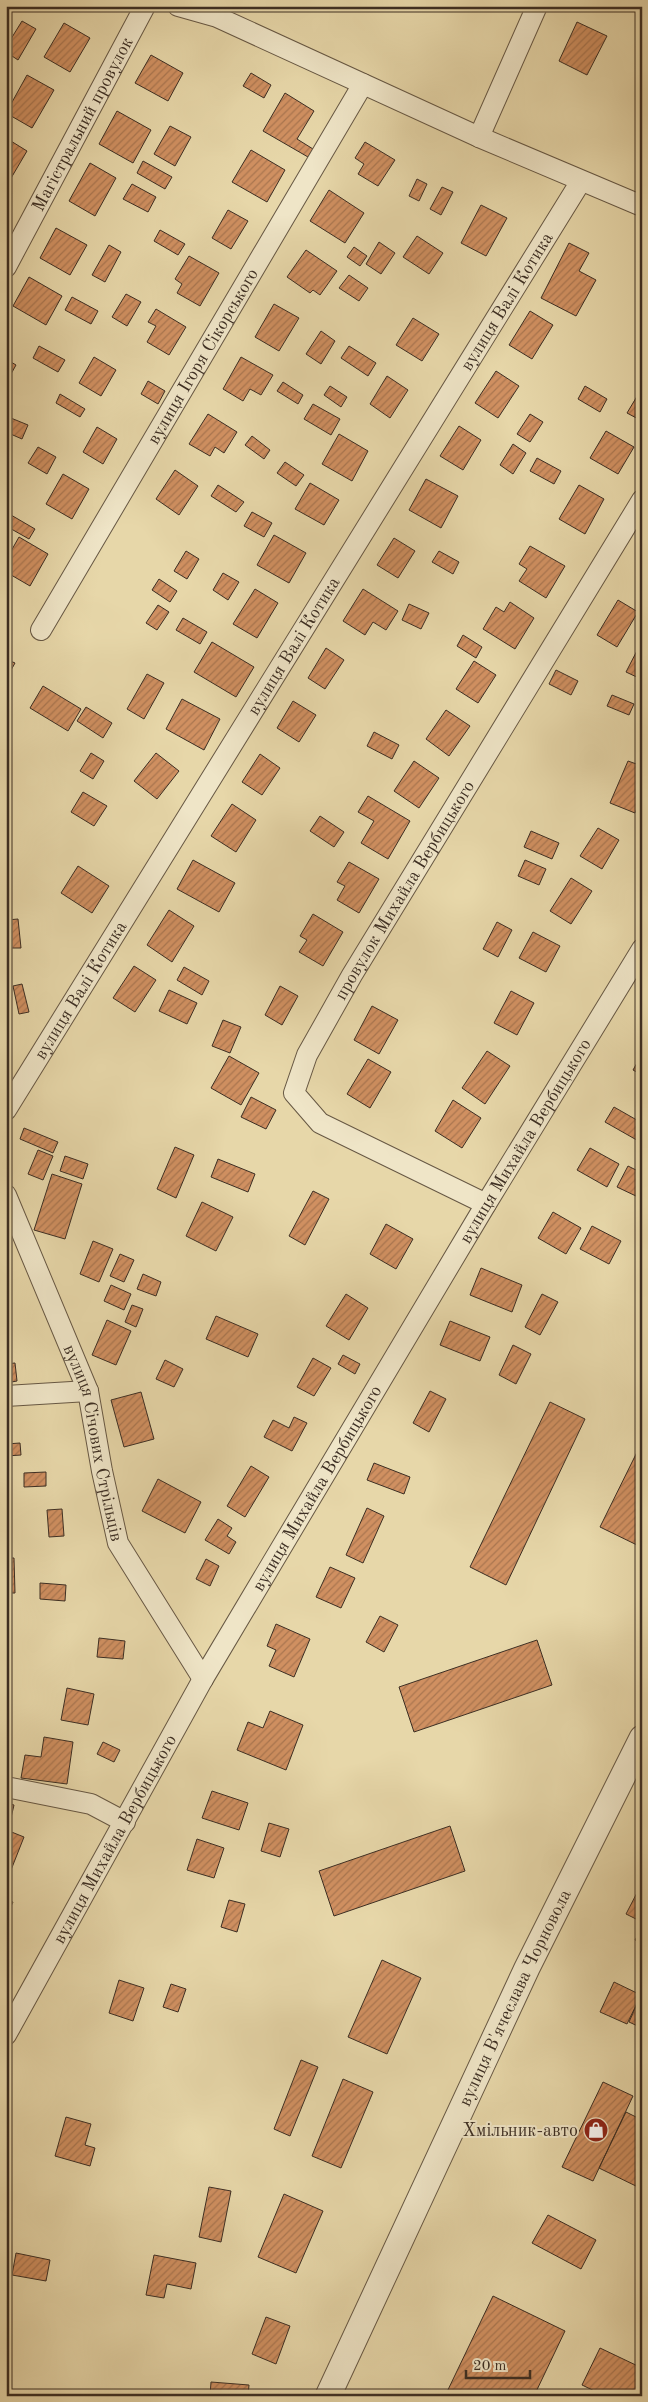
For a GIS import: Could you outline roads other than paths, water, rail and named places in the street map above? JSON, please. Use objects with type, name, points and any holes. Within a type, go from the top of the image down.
[{"type":"street","name":"Магістральний провулок","points":[[6,266],[145,6]]},
{"type":"street","points":[[178,6],[219,12],[363,84],[479,137],[642,206]]},
{"type":"street","points":[[479,137],[537,6]]},
{"type":"street","name":"вулиця Ігоря Сікорського","points":[[41,630],[363,84]]},
{"type":"street","name":"вулиця Валі Котика","points":[[6,1110],[581,181]]},
{"type":"street","name":"провулок Михайла Вербицького","points":[[486,1204],[320,1123],[294,1093],[307,1055],[357,966],[642,500]]},
{"type":"street","name":"вулиця Михайла Вербицького","points":[[6,2035],[203,1679],[486,1204],[642,949]]},
{"type":"street","name":"вулиця Січових Стрільців","points":[[6,1195],[88,1391],[102,1471],[118,1543],[203,1679]]},
{"type":"street","points":[[6,1396],[88,1391]]},
{"type":"street","name":"вулиця В'ячеслава Чорновола","points":[[328,2396],[526,1968],[642,1738]]},
{"type":"street","points":[[6,1787],[90,1804],[125,1822]]},
{"type":"place","name":"Хмільник-авто","points":[[596,2130]]}]
